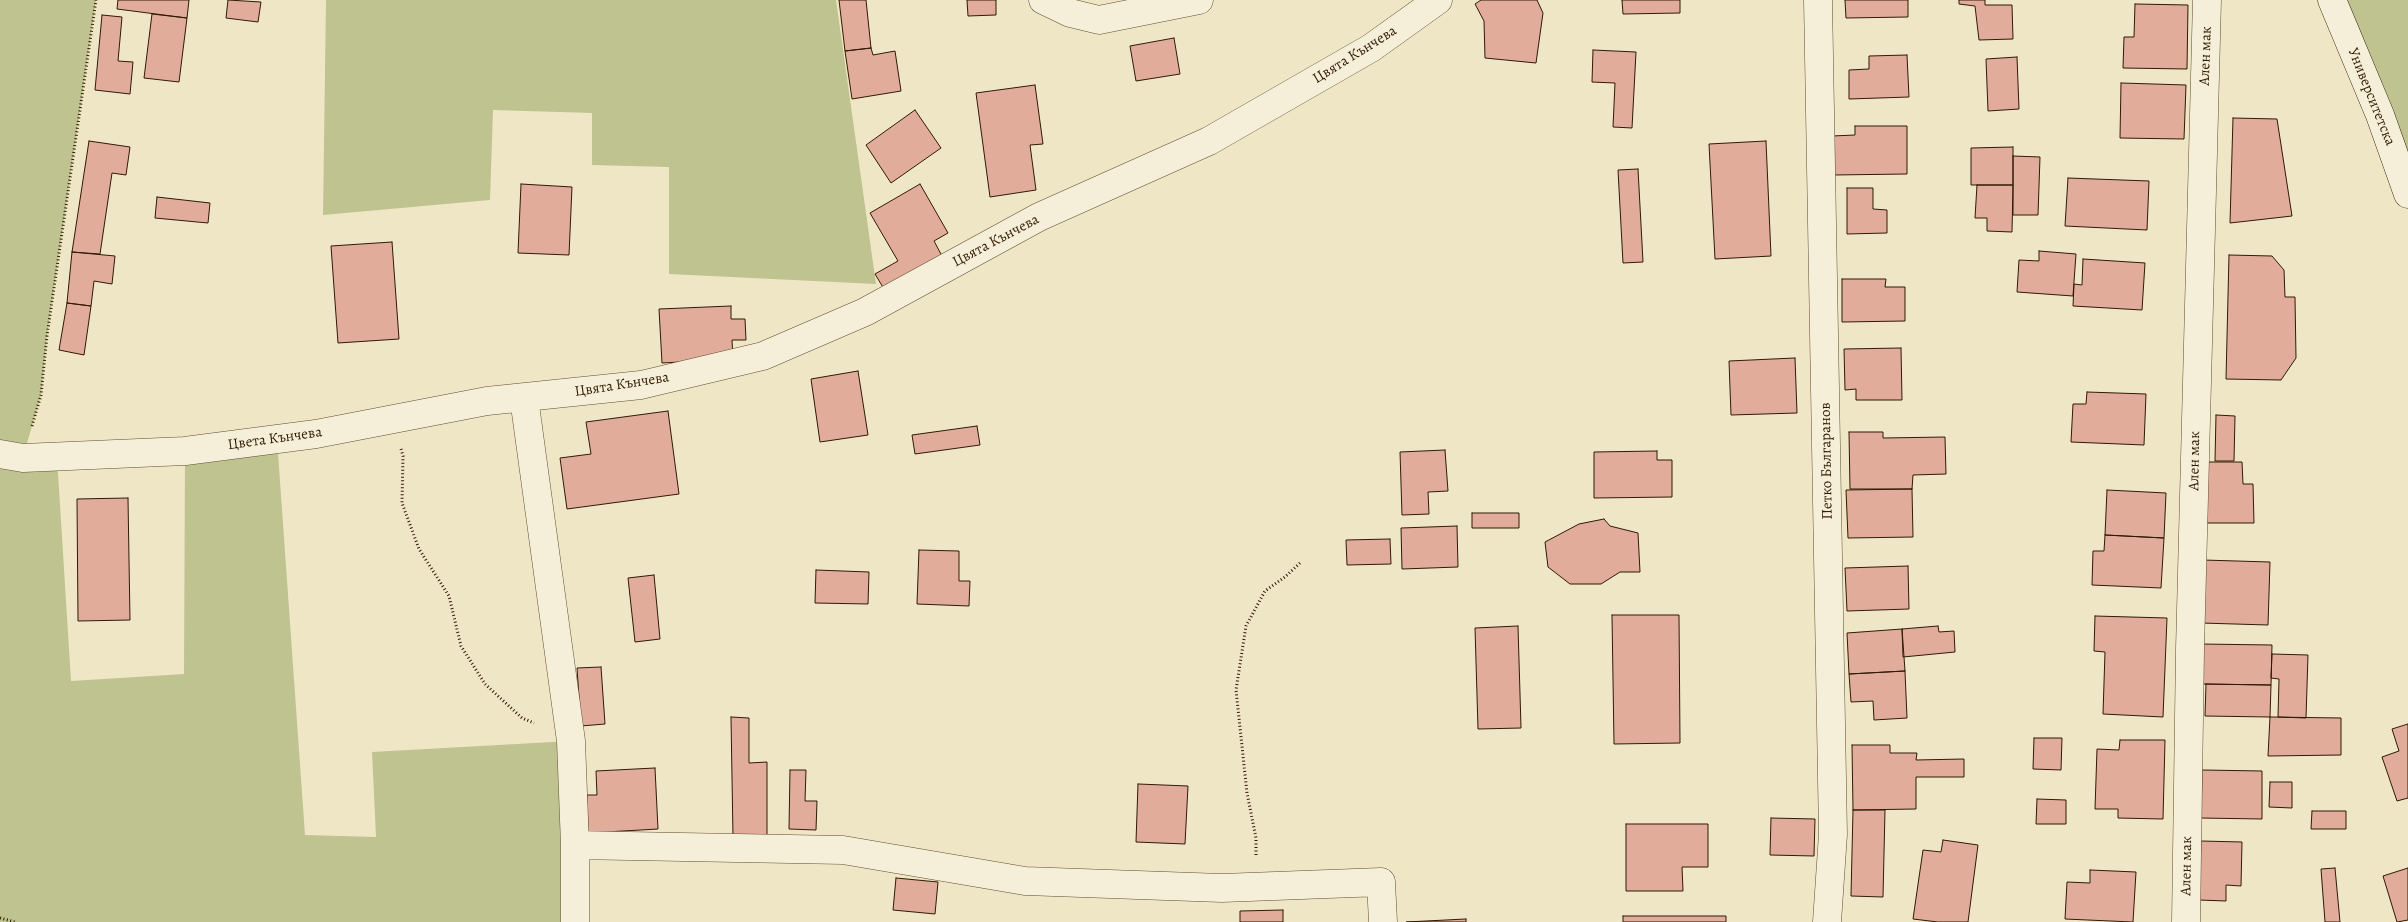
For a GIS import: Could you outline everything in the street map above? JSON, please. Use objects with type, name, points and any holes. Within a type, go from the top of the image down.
[{"type":"street","points":[[1044,0],[1070,14],[1099,20],[1199,0]]},
{"type":"street","name":"Цвята Кънчева","points":[[524,398],[641,384],[772,352],[865,312],[1040,217],[1209,140],[1371,48],[1438,0]]},
{"type":"street","name":"Петко Българанов","points":[[1818,0],[1833,834],[1827,922]]},
{"type":"street","name":"Ален мак","points":[[2186,922],[2190,649],[2207,0]]},
{"type":"street","name":"Университетска","points":[[2332,0],[2380,115],[2408,194]]},
{"type":"street","name":"Цвета Кънчева","points":[[11,456],[185,451],[316,434],[486,401],[524,398]]},
{"type":"street","points":[[524,398],[571,741],[575,845],[575,922]]},
{"type":"street","points":[[575,845],[843,850],[1025,881],[1256,888],[1381,882],[1383,922]]},
{"type":"path","points":[[11,456],[41,395],[47,336],[96,0]]},
{"type":"path","points":[[391,419],[403,456],[402,503],[419,549],[449,596],[461,646],[485,684],[522,718],[571,741]]},
{"type":"path","points":[[1256,888],[1256,838],[1248,793],[1236,690],[1246,626],[1265,591],[1285,577],[1301,562]]},
{"type":"path","points":[[0,918],[14,922]]},
{"type":"green space","points":[[0,0],[96,0],[47,336],[41,395],[23,457],[57,457],[71,681],[184,674],[185,451],[277,439],[305,835],[376,837],[372,752],[571,741],[572,922],[0,922]]},
{"type":"green space","points":[[326,0],[836,0],[876,284],[669,274],[669,167],[592,165],[592,113],[493,110],[490,200],[323,215]]},
{"type":"green space","points":[[2332,0],[2408,0],[2408,194]]},
{"type":"building","points":[[118,0],[189,0],[187,18],[117,9]]},
{"type":"building","points":[[228,0],[261,2],[258,22],[226,18]]},
{"type":"building","points":[[839,0],[866,0],[871,48],[845,51]]},
{"type":"building","points":[[967,0],[996,0],[996,15],[968,16]]},
{"type":"building","points":[[1481,0],[1537,0],[1543,13],[1536,63],[1485,58],[1484,21],[1475,4]]},
{"type":"building","points":[[1622,0],[1680,0],[1680,13],[1623,14]]},
{"type":"building","points":[[1845,0],[1908,0],[1908,17],[1846,18]]},
{"type":"building","points":[[1959,0],[1985,0],[1985,5],[2012,5],[2013,39],[1979,40],[1975,6],[1959,4]]},
{"type":"building","points":[[2135,4],[2188,5],[2187,69],[2123,68],[2124,37],[2134,37]]},
{"type":"building","points":[[152,14],[187,18],[179,82],[144,78]]},
{"type":"building","points":[[102,15],[122,17],[118,61],[133,62],[130,94],[95,90]]},
{"type":"building","points":[[1174,38],[1180,74],[1136,81],[1130,46]]},
{"type":"building","points":[[871,48],[873,55],[895,51],[901,91],[852,99],[845,51]]},
{"type":"building","points":[[1593,50],[1636,52],[1632,128],[1613,127],[1615,83],[1592,82]]},
{"type":"building","points":[[1907,55],[1909,97],[1849,99],[1849,70],[1869,69],[1869,56]]},
{"type":"building","points":[[2017,57],[2019,109],[1988,111],[1986,59]]},
{"type":"building","points":[[2121,83],[2186,85],[2184,139],[2120,138]]},
{"type":"building","points":[[1035,85],[1043,144],[1030,145],[1036,190],[990,197],[976,93]]},
{"type":"building","points":[[915,110],[941,148],[891,183],[866,145]]},
{"type":"building","points":[[2233,118],[2277,119],[2292,216],[2230,223]]},
{"type":"building","points":[[1855,126],[1907,126],[1907,174],[1833,175],[1832,136],[1855,135]]},
{"type":"building","points":[[89,141],[130,147],[126,175],[112,173],[100,254],[72,252]]},
{"type":"building","points":[[1766,141],[1771,256],[1715,259],[1709,144]]},
{"type":"building","points":[[2013,147],[2013,185],[1971,185],[1971,148]]},
{"type":"building","points":[[2013,156],[2040,157],[2038,215],[2013,215]]},
{"type":"building","points":[[1638,169],[1643,262],[1623,263],[1618,170]]},
{"type":"building","points":[[2068,178],[2149,181],[2147,230],[2065,226]]},
{"type":"building","points":[[521,184],[572,187],[569,255],[518,253]]},
{"type":"building","points":[[920,184],[948,233],[934,241],[942,256],[884,289],[875,274],[898,261],[870,213]]},
{"type":"building","points":[[1977,185],[2013,185],[2012,232],[1987,231],[1987,218],[1975,218]]},
{"type":"building","points":[[1847,188],[1873,188],[1873,209],[1887,210],[1887,233],[1847,234]]},
{"type":"building","points":[[157,197],[210,203],[208,223],[155,218]]},
{"type":"building","points":[[392,242],[399,339],[338,343],[331,246]]},
{"type":"building","points":[[2039,251],[2076,254],[2073,296],[2017,292],[2019,260],[2039,261]]},
{"type":"building","points":[[72,252],[115,256],[112,284],[94,281],[91,306],[67,303]]},
{"type":"building","points":[[2229,255],[2272,256],[2284,270],[2285,297],[2295,297],[2296,358],[2281,380],[2226,379]]},
{"type":"building","points":[[2083,259],[2145,263],[2142,310],[2073,306],[2074,284],[2082,285]]},
{"type":"building","points":[[1842,279],[1886,279],[1885,287],[1905,287],[1905,321],[1842,322]]},
{"type":"building","points":[[67,303],[91,306],[84,355],[59,350]]},
{"type":"building","points":[[731,306],[731,319],[745,319],[746,340],[732,340],[733,359],[662,363],[659,309]]},
{"type":"building","points":[[1901,348],[1902,400],[1856,400],[1856,389],[1845,390],[1844,349]]},
{"type":"building","points":[[1795,358],[1797,413],[1731,415],[1729,361]]},
{"type":"building","points":[[858,371],[868,435],[820,442],[811,379]]},
{"type":"building","points":[[2087,392],[2146,394],[2144,445],[2071,442],[2073,404],[2086,404]]},
{"type":"building","points":[[668,411],[679,494],[567,509],[560,458],[591,454],[586,422]]},
{"type":"building","points":[[2216,415],[2235,416],[2234,461],[2215,461]]},
{"type":"building","points":[[977,426],[980,445],[915,454],[912,435]]},
{"type":"building","points":[[1849,432],[1883,432],[1883,438],[1945,437],[1946,474],[1913,475],[1912,489],[1850,489]]},
{"type":"building","points":[[1445,450],[1448,491],[1428,492],[1429,514],[1402,515],[1400,452]]},
{"type":"building","points":[[1657,451],[1657,460],[1672,460],[1672,497],[1594,498],[1594,452]]},
{"type":"building","points":[[2207,462],[2242,462],[2243,484],[2253,484],[2254,523],[2207,523]]},
{"type":"building","points":[[1912,489],[1913,537],[1848,538],[1846,490]]},
{"type":"building","points":[[2107,490],[2166,493],[2164,538],[2105,535]]},
{"type":"building","points":[[128,498],[130,620],[78,621],[77,499]]},
{"type":"building","points":[[1472,513],[1519,513],[1519,528],[1472,528]]},
{"type":"building","points":[[1604,519],[1610,526],[1638,533],[1640,572],[1620,572],[1601,584],[1570,584],[1548,567],[1545,542],[1579,524]]},
{"type":"building","points":[[1457,526],[1458,567],[1402,569],[1401,528]]},
{"type":"building","points":[[2105,535],[2164,538],[2161,588],[2092,585],[2093,551],[2104,551]]},
{"type":"building","points":[[1390,539],[1391,564],[1347,565],[1346,540]]},
{"type":"building","points":[[919,550],[959,551],[959,581],[970,581],[969,606],[917,604]]},
{"type":"building","points":[[2203,560],[2270,562],[2268,625],[2201,623]]},
{"type":"building","points":[[1908,566],[1909,609],[1847,611],[1845,568]]},
{"type":"building","points":[[816,570],[869,572],[868,604],[815,603]]},
{"type":"building","points":[[654,575],[660,639],[635,642],[628,578]]},
{"type":"building","points":[[1612,615],[1679,615],[1680,743],[1614,744]]},
{"type":"building","points":[[2095,616],[2167,618],[2163,717],[2103,714],[2105,652],[2094,651]]},
{"type":"building","points":[[1518,626],[1521,728],[1478,729],[1475,628]]},
{"type":"building","points":[[1938,626],[1939,632],[1954,631],[1955,652],[1903,657],[1902,629]]},
{"type":"building","points":[[1902,629],[1905,671],[1849,674],[1847,633]]},
{"type":"building","points":[[2200,644],[2272,645],[2271,685],[2199,684]]},
{"type":"building","points":[[2272,654],[2308,655],[2306,718],[2278,717],[2279,679],[2271,678]]},
{"type":"building","points":[[601,667],[605,724],[581,726],[577,668]]},
{"type":"building","points":[[1905,671],[1907,718],[1874,720],[1873,701],[1851,702],[1849,674]]},
{"type":"building","points":[[2206,684],[2271,685],[2270,717],[2205,716]]},
{"type":"building","points":[[731,717],[749,718],[749,763],[767,762],[767,837],[733,837]]},
{"type":"building","points":[[2270,717],[2341,718],[2341,755],[2268,756]]},
{"type":"building","points":[[2408,724],[2408,798],[2397,801],[2382,757],[2399,751],[2392,729]]},
{"type":"building","points":[[2034,738],[2062,738],[2061,770],[2033,769]]},
{"type":"building","points":[[2120,740],[2165,740],[2163,819],[2118,818],[2118,809],[2095,809],[2097,749],[2119,750]]},
{"type":"building","points":[[1852,745],[1890,745],[1890,753],[1917,753],[1916,760],[1964,759],[1964,777],[1916,777],[1916,809],[1853,810]]},
{"type":"building","points":[[655,768],[658,829],[588,833],[587,795],[597,795],[596,771]]},
{"type":"building","points":[[790,770],[806,770],[805,801],[817,801],[816,830],[789,829]]},
{"type":"building","points":[[2202,770],[2262,771],[2262,819],[2201,818]]},
{"type":"building","points":[[2270,782],[2292,782],[2292,808],[2269,807]]},
{"type":"building","points":[[1138,784],[1188,786],[1185,844],[1136,842]]},
{"type":"building","points":[[2037,799],[2066,800],[2066,824],[2036,824]]},
{"type":"building","points":[[1853,810],[1885,810],[1883,897],[1851,896]]},
{"type":"building","points":[[2312,811],[2346,811],[2346,829],[2311,829]]},
{"type":"building","points":[[1771,818],[1815,819],[1814,856],[1770,855]]},
{"type":"building","points":[[1626,824],[1708,824],[1708,867],[1682,867],[1683,891],[1626,891]]},
{"type":"building","points":[[1943,840],[1978,845],[1968,922],[1938,922],[1913,919],[1923,850],[1941,852]]},
{"type":"building","points":[[2201,841],[2242,842],[2241,886],[2226,885],[2226,901],[2199,900]]},
{"type":"building","points":[[2335,868],[2340,922],[2325,922],[2321,869]]},
{"type":"building","points":[[2408,868],[2408,920],[2397,922],[2383,876]]},
{"type":"building","points":[[2090,870],[2136,872],[2133,922],[2065,919],[2067,882],[2090,883]]},
{"type":"building","points":[[896,878],[938,882],[935,914],[893,910]]},
{"type":"building","points":[[1283,910],[1283,922],[1240,922],[1240,911]]},
{"type":"building","points":[[1623,916],[1726,916],[1726,922],[1623,922]]},
{"type":"building","points":[[1466,919],[1466,922],[1406,922]]}]
